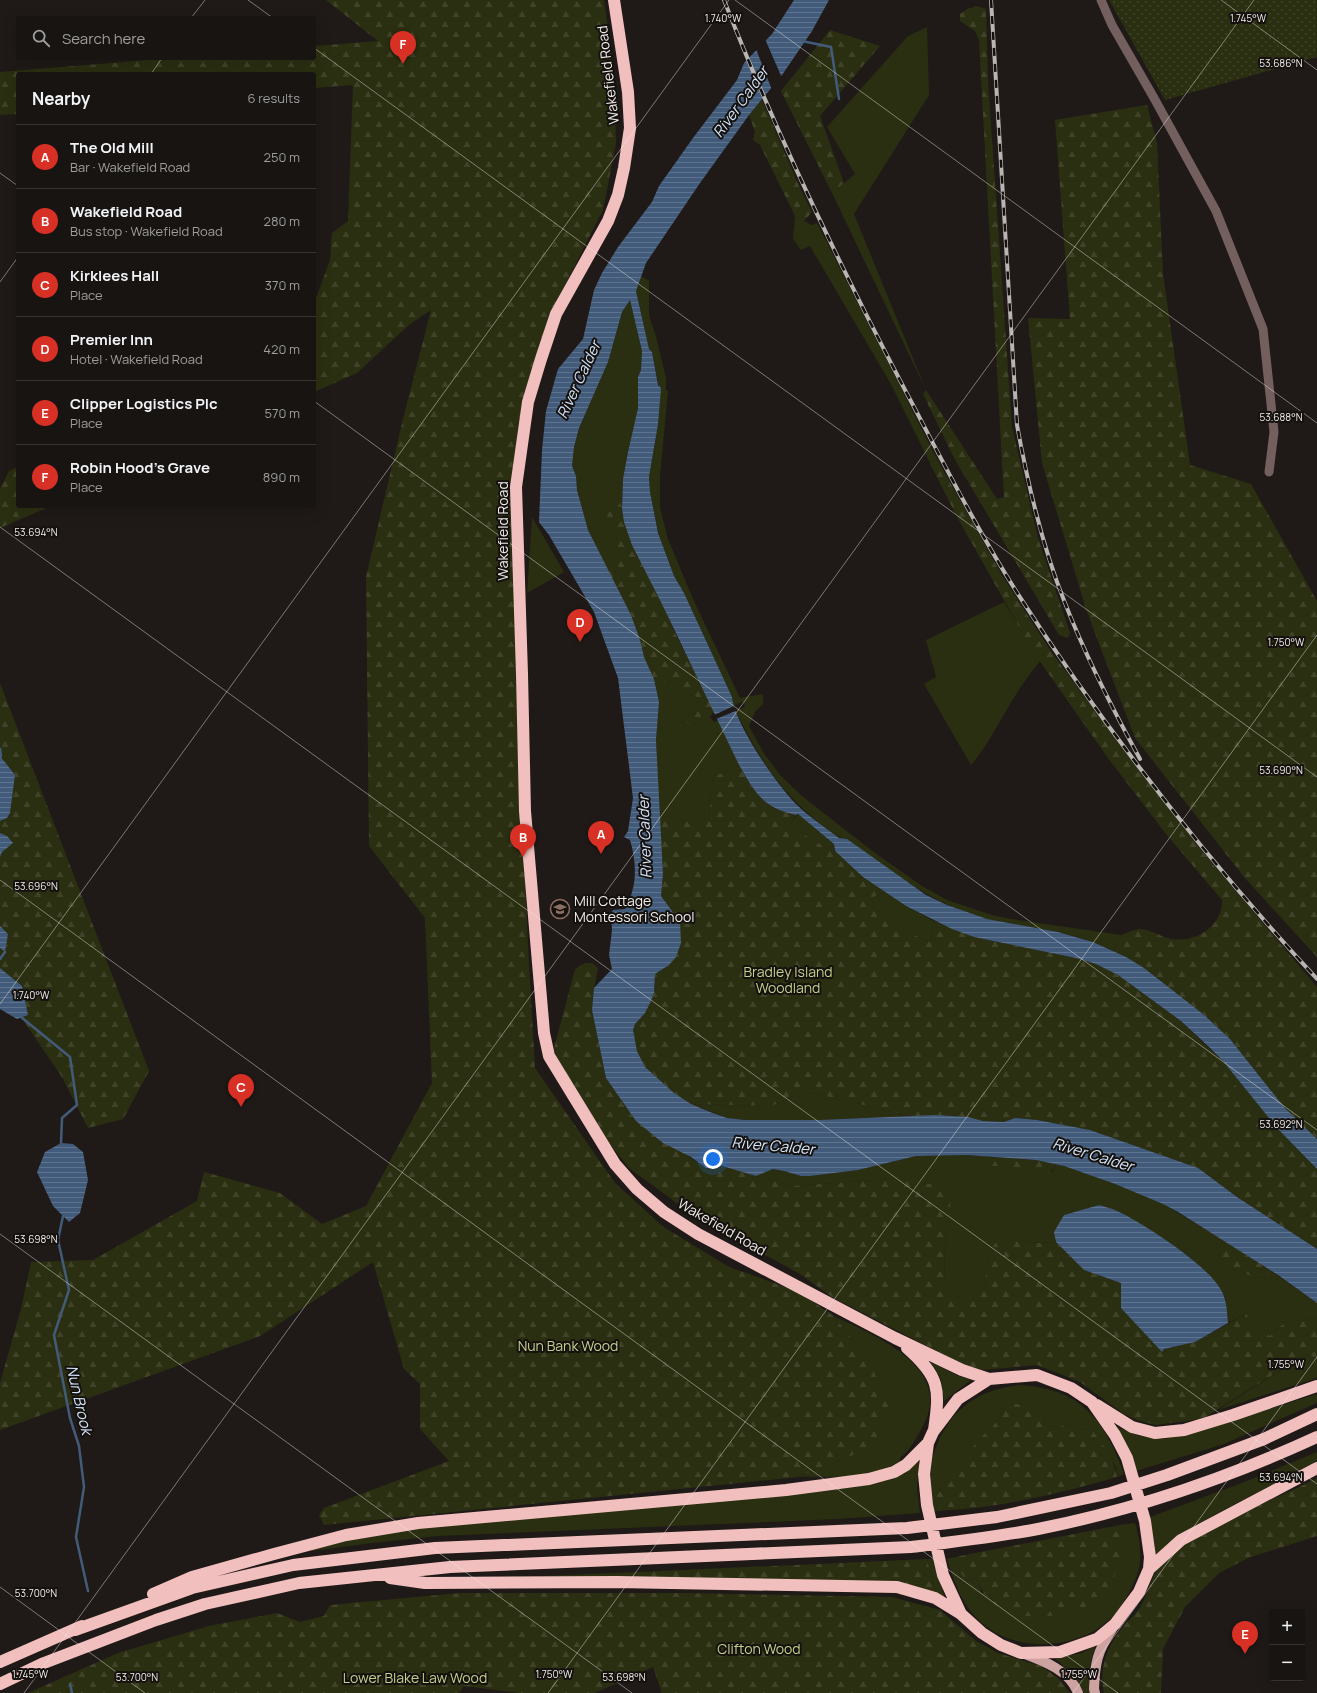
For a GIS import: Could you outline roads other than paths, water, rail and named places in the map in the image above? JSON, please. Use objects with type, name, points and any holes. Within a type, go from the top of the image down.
[{"type":"highway","name":"Wakefield Road","points":[[614,0],[628,92],[630,128],[624,168],[618,196],[608,221],[556,314],[540,359],[528,402],[516,487],[525,811],[544,1033],[549,1056],[615,1164],[651,1201],[681,1224],[895,1338],[962,1370],[989,1379]]},
{"type":"highway","name":"Wakefield Road","points":[[895,1338],[926,1367],[935,1382],[938,1401],[933,1432]]},
{"type":"highway","points":[[961,1614],[943,1575],[927,1505],[924,1474],[928,1443],[933,1432],[958,1399],[989,1379],[1037,1376],[1071,1388],[1132,1427],[1155,1432],[1184,1430],[1317,1386]]},
{"type":"highway","points":[[373,1575],[425,1583],[617,1582],[897,1587],[935,1598],[961,1614],[982,1633],[1001,1645],[1022,1653],[1060,1652],[1097,1639],[1115,1624],[1138,1592],[1148,1569],[1150,1557],[1145,1521],[1127,1458],[1115,1435],[1092,1402]]},
{"type":"highway","points":[[74,1630],[192,1588],[293,1565],[435,1548],[907,1528],[997,1517],[1111,1493],[1167,1475],[1264,1439],[1317,1414]]},
{"type":"highway","points":[[0,1684],[44,1663],[156,1620],[205,1604],[299,1584],[450,1567],[911,1547],[958,1541],[1037,1529],[1115,1511],[1171,1495],[1275,1456],[1317,1437]]},
{"type":"highway","points":[[0,1662],[192,1577],[346,1535],[418,1523],[786,1490],[869,1479],[894,1472],[906,1465],[928,1443]]},
{"type":"highway","points":[[1148,1569],[1181,1540],[1317,1468]]},
{"type":"main road","points":[[1095,1693],[1095,1665],[1102,1644],[1115,1624]]},
{"type":"main road","points":[[1022,1653],[1050,1663],[1076,1688],[1078,1693]]},
{"type":"street","points":[[1101,0],[1112,25],[1216,211],[1263,329],[1274,432],[1269,472]]},
{"type":"water","name":"River Calder","points":[[794,0],[829,0],[812,31],[782,75],[749,115],[700,183],[646,263],[636,291],[649,349],[652,352],[658,385],[661,388],[658,424],[649,477],[650,492],[658,533],[674,576],[684,593],[732,697],[740,722],[748,737],[778,783],[801,809],[839,838],[847,839],[926,895],[947,905],[987,919],[1058,932],[1093,942],[1126,957],[1144,968],[1203,1014],[1230,1039],[1284,1107],[1317,1139],[1317,1169],[1277,1128],[1223,1061],[1210,1048],[1181,1021],[1118,975],[1096,964],[1076,958],[974,937],[952,929],[906,906],[863,877],[835,851],[834,844],[798,814],[796,815],[784,812],[775,808],[761,798],[750,784],[739,765],[632,545],[624,522],[622,508],[623,479],[638,408],[638,377],[641,370],[642,351],[630,300],[622,312],[608,362],[579,428],[574,447],[572,466],[576,476],[577,490],[588,530],[631,615],[640,640],[644,657],[654,679],[659,702],[656,740],[663,874],[661,896],[680,922],[681,943],[676,957],[669,965],[655,974],[654,993],[651,1001],[645,1013],[635,1024],[633,1030],[637,1051],[645,1067],[674,1093],[691,1104],[727,1118],[745,1120],[819,1120],[935,1115],[968,1117],[983,1121],[1004,1122],[1015,1118],[1037,1120],[1090,1130],[1198,1168],[1237,1197],[1317,1249],[1317,1303],[1278,1275],[1178,1212],[1163,1204],[1115,1184],[1064,1166],[1036,1160],[967,1155],[916,1156],[858,1170],[810,1176],[801,1176],[773,1169],[756,1176],[722,1166],[706,1168],[691,1157],[663,1143],[636,1121],[606,1078],[592,1010],[594,988],[612,969],[609,955],[612,930],[611,913],[613,910],[625,909],[634,886],[635,866],[633,853],[630,840],[624,837],[628,831],[633,798],[618,678],[594,612],[549,535],[539,522],[542,450],[546,411],[558,369],[583,339],[594,290],[602,273],[618,247],[652,202],[659,186],[737,80],[744,63],[772,34]]},
{"type":"water","points":[[0,756],[15,775],[10,813],[7,818],[0,821]]},
{"type":"water","points":[[0,833],[7,836],[13,843],[2,852],[0,857]]},
{"type":"water","points":[[0,926],[8,934],[5,952],[0,948]]},
{"type":"water","points":[[0,968],[22,986],[28,1015],[17,1019],[0,1009]]},
{"type":"water","points":[[61,1143],[73,1144],[83,1152],[88,1180],[80,1213],[69,1222],[53,1206],[37,1172],[45,1152]]},
{"type":"water","points":[[1099,1205],[1115,1210],[1142,1225],[1174,1246],[1203,1269],[1214,1280],[1223,1294],[1228,1323],[1195,1342],[1164,1349],[1162,1352],[1121,1308],[1121,1283],[1084,1270],[1056,1242],[1054,1232],[1064,1215]]},
{"type":"waterway","points":[[802,41],[831,47],[839,99]]},
{"type":"waterway","name":"Nun Brook","points":[[0,749],[1,756]]},
{"type":"waterway","name":"Nun Brook","points":[[0,959],[5,952]]},
{"type":"waterway","name":"Nun Brook","points":[[21,1017],[70,1057],[77,1105],[62,1118],[61,1143]]},
{"type":"waterway","name":"Nun Brook","points":[[63,1216],[58,1240],[69,1290],[54,1335],[70,1418],[79,1446],[84,1487],[76,1537],[88,1591]]},
{"type":"waterway","name":"Nun Brook","points":[[70,1684],[72,1693]]},
{"type":"railway","points":[[724,0],[786,148],[879,341],[944,465],[1016,591],[1085,693],[1196,840],[1317,979]]},
{"type":"railway","points":[[991,0],[1017,425],[1021,448],[1031,493],[1049,560],[1065,603],[1100,682],[1140,759]]},
{"type":"place","name":"Robin Hood's Grave","points":[[403,64]]},
{"type":"place","name":"Premier Inn","points":[[580,642]]},
{"type":"place","name":"The Old Mill","points":[[601,854]]},
{"type":"place","name":"Wakefield Road","points":[[523,857]]},
{"type":"place","name":"Mill Cottage Montessori School","points":[[560,909]]},
{"type":"place","name":"Kirklees Hall","points":[[241,1107]]},
{"type":"place","name":"Clipper Logistics Plc","points":[[1245,1654]]},
{"type":"park label","name":"Bradley Island Woodland","points":[[788,980]]},
{"type":"park label","name":"Nun Bank Wood","points":[[568,1346]]},
{"type":"park label","name":"Clifton Wood","points":[[759,1649]]},
{"type":"park label","name":"Lower Blake Law Wood","points":[[415,1678]]}]
